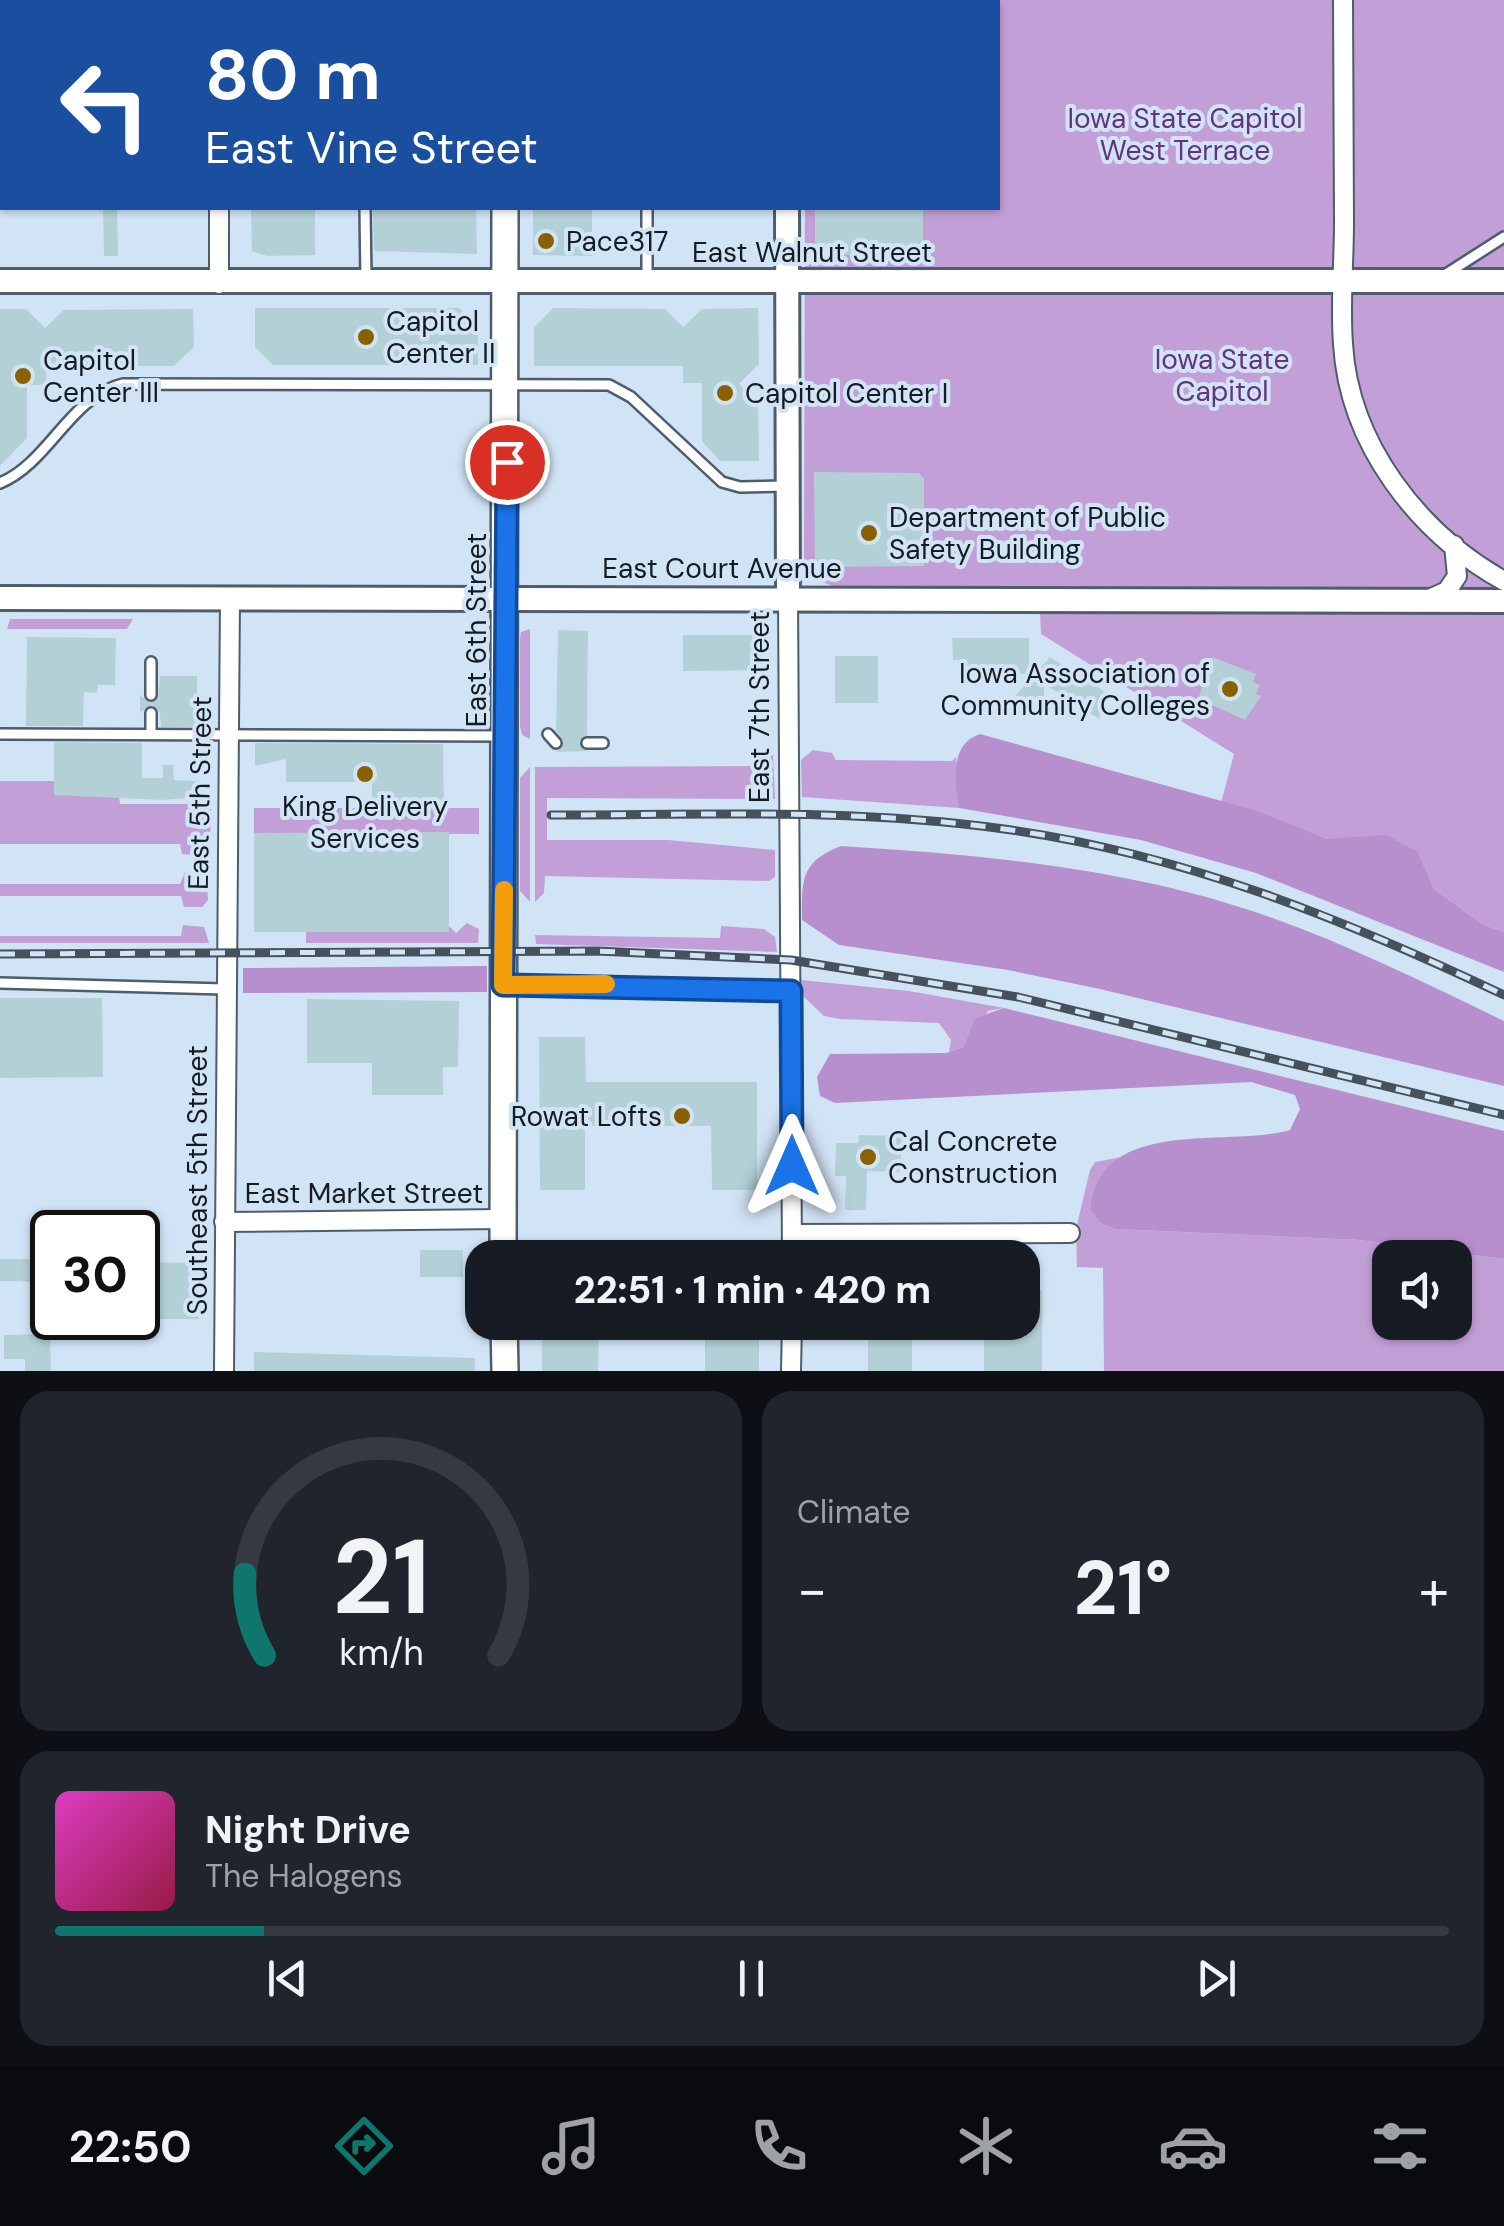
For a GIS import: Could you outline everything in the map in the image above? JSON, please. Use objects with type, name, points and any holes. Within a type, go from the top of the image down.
[{"type":"main road","name":"East 6th Street","points":[[503,1240],[503,989],[511,748],[506,598],[506,210]]},
{"type":"main road","points":[[504,1340],[504,1371]]},
{"type":"street","points":[[1344,0],[1344,359],[1364,434],[1396,486],[1454,545],[1504,581]]},
{"type":"street","points":[[218,284],[219,210]]},
{"type":"street","name":"East 7th Street","points":[[787,210],[792,1240]]},
{"type":"street","name":"East Walnut Street","points":[[0,281],[1504,281]]},
{"type":"street","points":[[1424,601],[1453,585],[1458,567],[1454,545]]},
{"type":"street","name":"East Court Avenue","points":[[0,598],[1504,601]]},
{"type":"street","name":"East 5th Street","points":[[224,989],[230,598]]},
{"type":"street","name":"Southeast 5th Street","points":[[224,989],[224,1371]]},
{"type":"street","points":[[503,989],[791,991]]},
{"type":"street","name":"East Market Street","points":[[224,1222],[503,1220]]},
{"type":"street","points":[[792,1234],[1070,1233]]},
{"type":"street","points":[[792,1340],[792,1371]]},
{"type":"lane","points":[[365,210],[366,283]]},
{"type":"lane","points":[[647,210],[647,282]]},
{"type":"lane","points":[[1434,281],[1504,237]]},
{"type":"lane","points":[[0,482],[24,468],[96,396],[123,384],[508,384],[614,387],[631,397],[722,482],[740,487],[788,486]]},
{"type":"lane","points":[[151,662],[151,695]]},
{"type":"lane","points":[[151,713],[151,734]]},
{"type":"lane","points":[[0,734],[226,734],[511,748]]},
{"type":"lane","points":[[548,734],[556,743]]},
{"type":"lane","points":[[587,743],[603,743]]},
{"type":"lane","points":[[0,983],[224,989]]},
{"type":"green space","name":"Iowa State Capitol","points":[[1000,0],[1504,0],[1504,932],[1482,924],[1434,889],[1418,852],[1327,839],[1221,803],[1234,754],[1041,634],[1039,587],[837,587],[821,581],[804,560],[805,210],[1000,210]]},
{"type":"green space","points":[[10,619],[133,619],[127,629],[7,629]]},
{"type":"green space","points":[[530,629],[530,739],[522,735],[520,726],[520,638],[521,632]]},
{"type":"green space","points":[[813,750],[832,753],[836,760],[952,761],[956,757],[959,808],[802,797],[801,760]]},
{"type":"green space","points":[[761,752],[765,767],[768,752],[773,755],[775,799],[547,798],[547,840],[668,840],[775,850],[775,877],[769,881],[545,876],[544,893],[535,902],[535,767],[760,766]]},
{"type":"green space","points":[[530,767],[530,902],[520,891],[520,778]]},
{"type":"green space","points":[[0,781],[54,781],[55,795],[119,795],[120,804],[211,804],[210,843],[195,855],[182,854],[180,844],[0,844]]},
{"type":"green space","points":[[254,808],[479,808],[479,834],[254,833]]},
{"type":"green space","points":[[185,872],[207,878],[208,900],[202,907],[184,907],[181,896],[0,896],[0,884],[180,884]]},
{"type":"green space","points":[[467,923],[479,929],[478,943],[306,943],[306,932],[449,932],[449,926],[456,933]]},
{"type":"green space","points":[[183,925],[204,927],[209,943],[0,943],[0,936],[181,936]]},
{"type":"green space","points":[[721,926],[764,929],[775,937],[777,952],[536,944],[535,935],[720,938]]},
{"type":"green space","points":[[801,980],[909,991],[1004,1008],[988,1011],[964,1047],[949,1052],[951,1040],[939,1023],[824,1016],[802,995]]},
{"type":"green space","points":[[1122,1157],[1099,1179],[1090,1209],[1100,1223],[1115,1229],[1372,1242],[1372,1340],[1472,1340],[1472,1255],[1504,1259],[1504,1371],[1104,1371],[1103,1268],[1077,1267],[1076,1229],[1095,1162]]},
{"type":"shaded area","points":[[980,734],[1254,810],[1327,839],[1386,835],[1418,852],[1434,889],[1482,924],[1504,932],[1504,972],[1256,873],[1141,840],[959,808],[956,765],[963,746]]},
{"type":"shaded area","points":[[841,846],[1003,859],[1110,875],[1215,900],[1298,927],[1504,1021],[1504,1086],[1100,989],[1008,970],[839,945],[802,920],[802,906],[806,874],[811,866]]},
{"type":"shaded area","points":[[487,966],[487,992],[243,993],[243,968]]},
{"type":"shaded area","points":[[1004,1008],[1504,1131],[1504,1259],[1472,1255],[1472,1240],[1372,1242],[1115,1229],[1100,1223],[1090,1209],[1099,1179],[1117,1160],[1141,1147],[1290,1130],[1300,1109],[1295,1095],[1251,1082],[835,1103],[820,1096],[817,1077],[830,1054],[946,1053],[964,1047],[975,1018]]},
{"type":"building","points":[[103,210],[117,210],[118,256],[104,256]]},
{"type":"building","points":[[251,210],[315,210],[315,255],[267,256],[252,251]]},
{"type":"building","points":[[373,210],[476,210],[477,254],[374,251]]},
{"type":"building","points":[[533,210],[592,210],[592,256],[533,255]]},
{"type":"building","points":[[815,210],[923,210],[923,255],[815,255]]},
{"type":"building","name":"Capitol Center II","points":[[255,308],[459,308],[478,327],[478,365],[273,365],[255,347]]},
{"type":"building","name":"Capitol Center I","points":[[553,308],[665,309],[683,327],[702,309],[758,308],[759,364],[739,384],[758,402],[759,461],[720,461],[702,441],[702,383],[683,383],[683,366],[534,366],[534,328]]},
{"type":"building","name":"Capitol Center III","points":[[0,309],[26,309],[45,328],[64,310],[193,309],[194,347],[174,366],[46,366],[46,385],[27,385],[27,438],[0,466]]},
{"type":"building","name":"Department of Public Safety Building","points":[[814,472],[919,473],[924,479],[924,566],[815,567]]},
{"type":"building","points":[[558,630],[588,631],[587,735],[579,742],[587,751],[556,752],[564,742],[556,731]]},
{"type":"building","points":[[683,635],[762,635],[762,670],[683,671]]},
{"type":"building","points":[[27,637],[116,638],[115,685],[98,685],[97,693],[84,692],[83,726],[26,726]]},
{"type":"building","points":[[952,638],[1029,638],[1029,674],[966,673],[966,660],[953,660]]},
{"type":"building","points":[[835,656],[878,656],[878,703],[835,703]]},
{"type":"building","points":[[1050,657],[1107,693],[1099,719],[1044,684],[1044,706],[1015,696]]},
{"type":"building","name":"Iowa Association of Community Colleges","points":[[1212,657],[1256,674],[1253,682],[1260,685],[1256,694],[1261,696],[1245,720],[1198,699]]},
{"type":"building","points":[[160,676],[197,676],[197,727],[161,727],[160,713],[152,705],[140,713],[140,695],[150,703],[158,698]]},
{"type":"building","points":[[54,742],[142,743],[142,778],[163,778],[163,765],[173,765],[174,780],[210,782],[210,796],[162,800],[54,795]]},
{"type":"building","name":"King Delivery Services","points":[[255,743],[443,744],[444,809],[372,809],[372,782],[286,782],[286,759],[255,766]]},
{"type":"building","points":[[449,832],[449,932],[254,932],[254,833]]},
{"type":"building","points":[[0,998],[102,998],[103,1077],[0,1078]]},
{"type":"building","points":[[307,999],[459,1001],[458,1067],[443,1067],[443,1095],[372,1095],[372,1063],[307,1063]]},
{"type":"building","name":"Rowat Lofts","points":[[539,1037],[585,1037],[586,1082],[757,1082],[757,1190],[712,1190],[711,1126],[585,1126],[585,1190],[540,1190]]},
{"type":"building","name":"Cal Concrete Construction","points":[[859,1135],[902,1136],[900,1172],[867,1171],[866,1210],[845,1210],[846,1176],[835,1176],[836,1143],[858,1143]]},
{"type":"building","points":[[420,1250],[463,1250],[463,1277],[420,1277]]},
{"type":"building","points":[[0,1259],[30,1259],[30,1282],[0,1281]]},
{"type":"building","points":[[160,1262],[198,1263],[199,1319],[160,1319]]},
{"type":"building","points":[[1042,1290],[1042,1371],[984,1371],[984,1340],[1040,1340]]},
{"type":"building","points":[[30,1334],[30,1340],[50,1340],[51,1371],[25,1371],[25,1359],[4,1359],[4,1335]]},
{"type":"building","points":[[542,1340],[599,1340],[598,1371],[542,1371]]},
{"type":"building","points":[[705,1340],[759,1340],[759,1371],[705,1371]]},
{"type":"building","points":[[868,1340],[912,1340],[912,1371],[868,1371]]},
{"type":"building","points":[[254,1352],[475,1358],[475,1371],[254,1371]]},
{"type":"railway","points":[[551,815],[778,814],[891,818],[1070,840],[1134,854],[1260,892],[1383,940],[1504,995]]},
{"type":"railway","points":[[0,954],[597,951],[791,960],[1018,997],[1504,1115]]},
{"type":"slow traffic","points":[[504,890],[503,985],[606,984]]},
{"type":"place","name":"Pace317","points":[[546,241]]},
{"type":"place","name":"Capitol Center II","points":[[366,337]]},
{"type":"place","name":"Capitol Center III","points":[[23,376]]},
{"type":"place","name":"Capitol Center I","points":[[725,393]]},
{"type":"place","name":"Department of Public Safety Building","points":[[869,533]]},
{"type":"place","name":"Iowa Association of Community Colleges","points":[[1230,689]]},
{"type":"place","name":"King Delivery Services","points":[[365,774]]},
{"type":"place","name":"Rowat Lofts","points":[[682,1116]]},
{"type":"place","name":"Cal Concrete Construction","points":[[868,1157]]},
{"type":"route","points":[[507,462],[503,985],[659,985],[791,991],[792,1166]]},
{"type":"park label","name":"Iowa State Capitol West Terrace","points":[[1185,134]]}]
